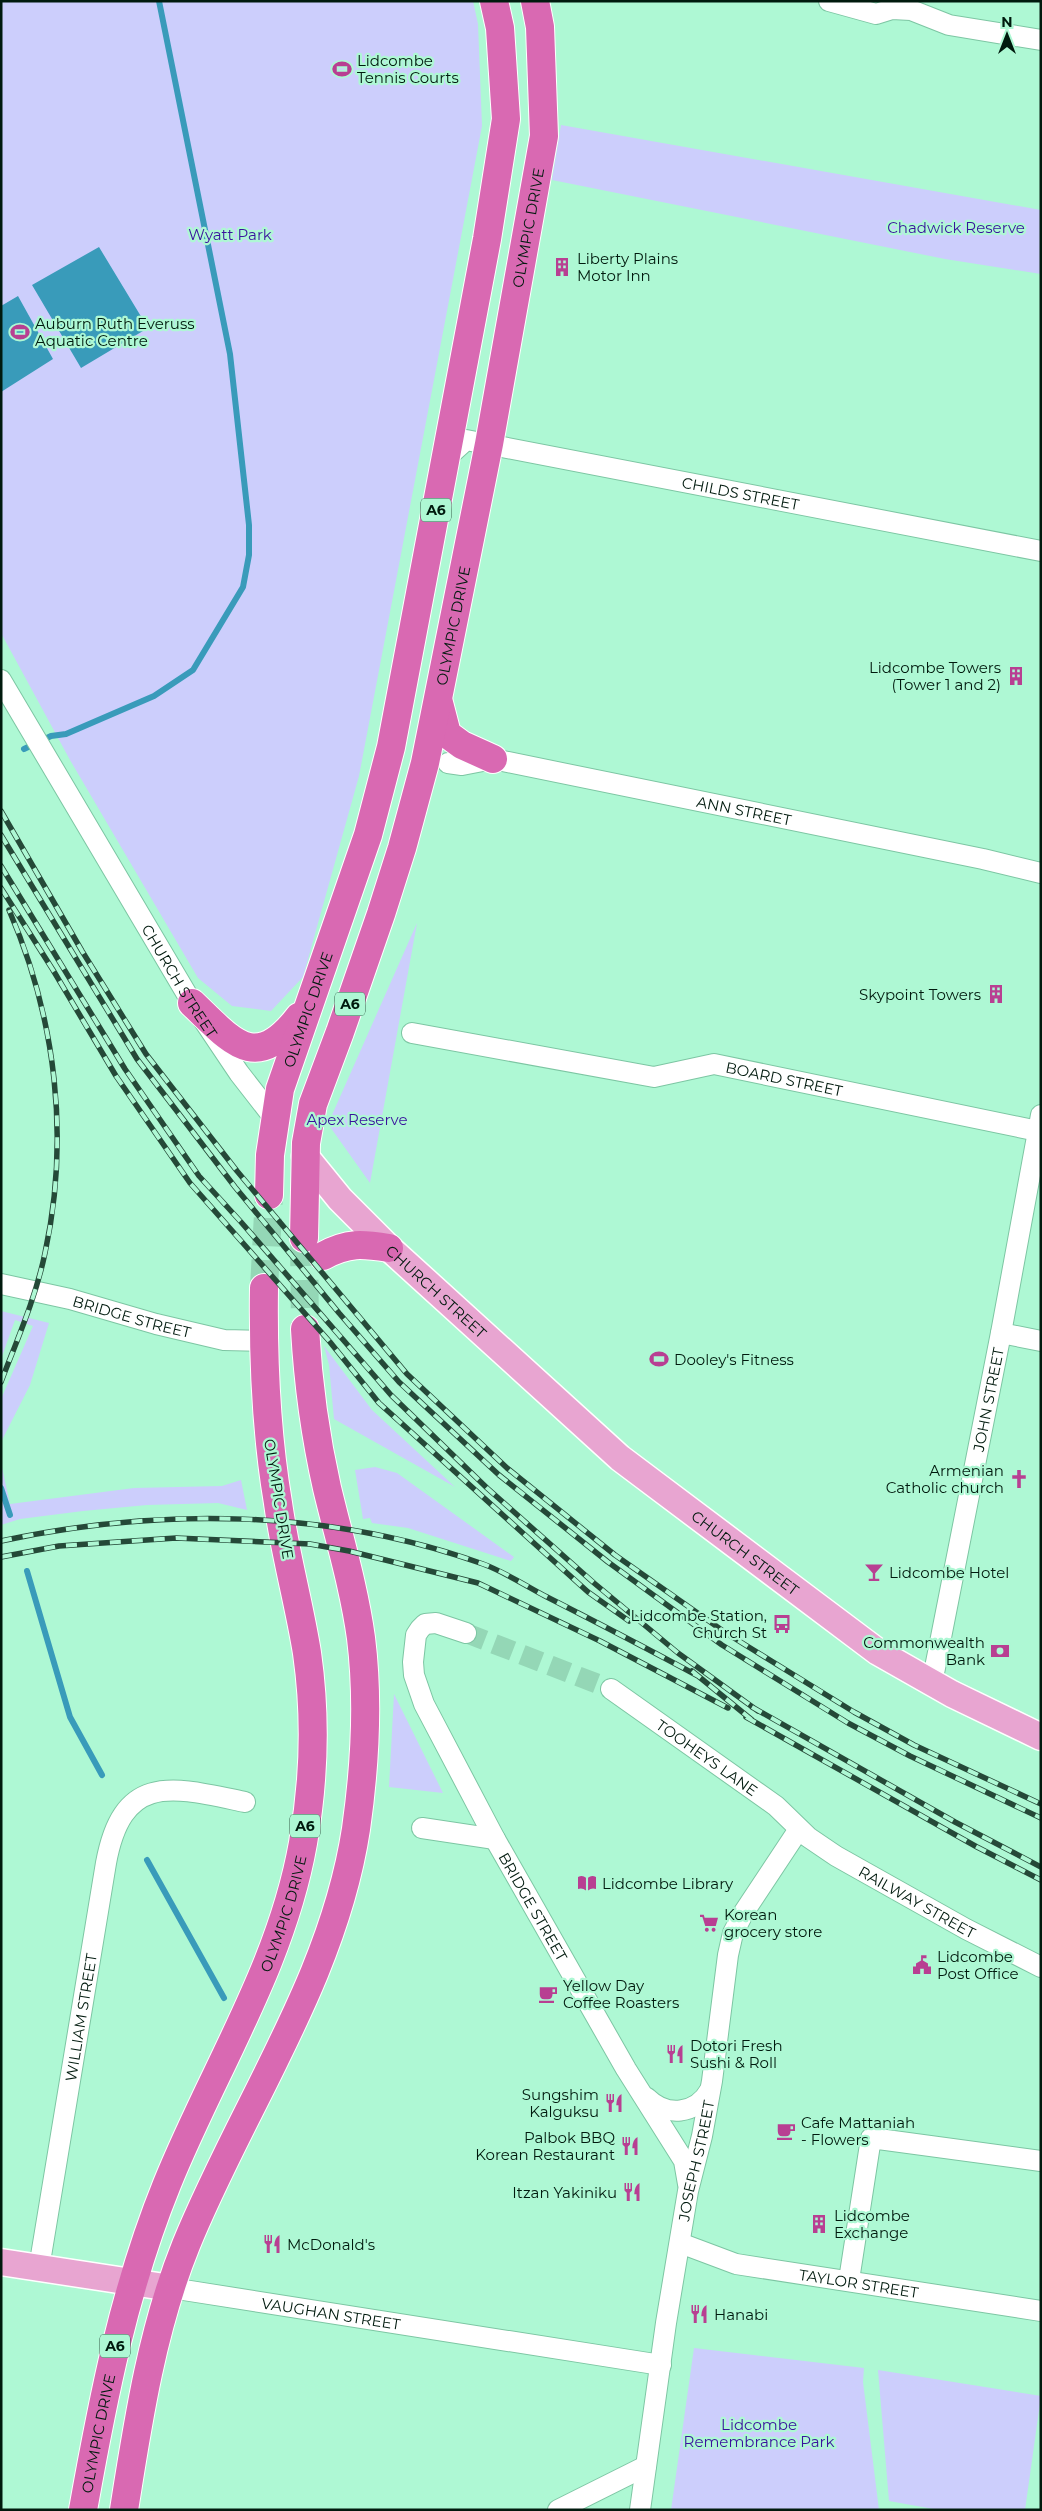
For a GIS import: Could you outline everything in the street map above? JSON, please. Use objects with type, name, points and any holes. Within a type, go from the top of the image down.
[{"type":"highway","name":"OLYMPIC DRIVE","points":[[269,1195],[270,1155],[274,1118],[283,1080],[306,1008],[368,836],[391,747],[446,459],[487,239],[506,119],[500,28],[494,1]]},
{"type":"highway","name":"OLYMPIC DRIVE","points":[[390,1248],[360,1243],[340,1248],[314,1247],[305,1156],[308,1124],[316,1093],[340,1032],[402,848],[425,763],[439,701],[489,444],[544,136],[540,27],[535,1]]},
{"type":"highway","points":[[439,701],[448,734],[462,745],[493,759]]},
{"type":"highway","points":[[192,1003],[229,1038],[243,1046],[263,1047],[276,1043],[286,1035],[306,1008]]},
{"type":"highway","points":[[274,1118],[301,1108],[316,1093]]},
{"type":"highway","name":"CHURCH STREET","points":[[274,1118],[305,1156]]},
{"type":"highway","name":"OLYMPIC DRIVE","points":[[83,2510],[97,2428],[122,2317],[132,2282],[167,2183],[201,2105],[264,1977],[294,1887],[304,1834],[312,1748],[310,1689],[302,1622],[273,1471],[263,1341],[264,1288]]},
{"type":"highway","name":"A6","points":[[124,2510],[149,2365],[184,2248],[210,2188],[302,2002],[318,1963],[335,1917],[349,1865],[356,1825],[365,1735],[366,1703],[361,1640],[350,1582],[318,1442],[307,1362],[305,1329]]},
{"type":"main road","name":"CHURCH STREET","points":[[305,1156],[340,1199],[390,1248],[620,1458],[878,1652],[932,1683],[1041,1737]]},
{"type":"main road","name":"VAUGHAN STREET","points":[[1,2262],[171,2288]]},
{"type":"street","points":[[829,1],[876,14],[911,6],[950,25],[1041,40]]},
{"type":"street","name":"CHILDS STREET","points":[[446,459],[466,440],[1041,551]]},
{"type":"street","name":"CHURCH STREET","points":[[1,680],[192,1003],[239,1073],[274,1118]]},
{"type":"street","name":"ANN STREET","points":[[448,763],[462,765],[493,759],[983,859],[1041,873]]},
{"type":"street","name":"BOARD STREET","points":[[412,1033],[654,1077],[714,1064],[1039,1123]]},
{"type":"street","name":"JOHN STREET","points":[[932,1683],[1002,1333],[1039,1123]]},
{"type":"street","name":"BRIDGE STREET","points":[[1,1284],[70,1299],[156,1324],[224,1340],[263,1341]]},
{"type":"street","points":[[1002,1333],[1041,1341]]},
{"type":"street","name":"BRIDGE STREET","points":[[466,1633],[436,1623],[425,1624],[416,1635],[413,1662],[414,1675],[424,1704],[495,1840],[626,2069],[684,2161],[688,2191]]},
{"type":"street","name":"TOOHEYS LANE","points":[[611,1689],[776,1806],[799,1829]]},
{"type":"street","name":"WILLIAM STREET","points":[[40,2268],[110,1840],[118,1821],[136,1802],[147,1795],[170,1789],[187,1790],[245,1802]]},
{"type":"street","points":[[422,1828],[495,1840]]},
{"type":"street","name":"RAILWAY STREET","points":[[799,1829],[836,1856],[966,1929],[1041,1967]]},
{"type":"street","name":"JOSEPH STREET","points":[[640,2510],[688,2191],[702,2136],[728,1955],[733,1933],[799,1829]]},
{"type":"street","points":[[645,2097],[661,2110],[674,2112],[694,2107],[703,2100],[710,2090]]},
{"type":"street","points":[[849,2280],[871,2138],[1041,2161]]},
{"type":"street","name":"TAYLOR STREET","points":[[680,2243],[704,2250],[731,2263],[1041,2311]]},
{"type":"street","name":"VAUGHAN STREET","points":[[171,2288],[661,2365]]},
{"type":"street","points":[[558,2510],[646,2466]]},
{"type":"green space","name":"Wyatt Park","points":[[1,1],[473,1],[478,24],[482,126],[359,776],[303,977],[271,1011],[232,1006],[198,978],[70,760],[1,633]]},
{"type":"green space","name":"Chadwick Reserve","points":[[561,125],[1041,210],[1041,274],[945,259],[552,180]]},
{"type":"green space","name":"Apex Reserve","points":[[417,923],[370,1183],[328,1124]]},
{"type":"green space","points":[[1,1311],[49,1323],[30,1385],[1,1442],[1,1399],[33,1326],[15,1320],[1,1359]]},
{"type":"green space","points":[[324,1346],[372,1410],[455,1487],[334,1419],[329,1365]]},
{"type":"green space","points":[[1,1463],[10,1504],[134,1488],[222,1486],[241,1480],[247,1510],[218,1503],[147,1505],[20,1519],[1,1525]]},
{"type":"green space","points":[[375,1467],[397,1473],[514,1557],[511,1561],[408,1528],[372,1523],[370,1518],[363,1519],[355,1470]]},
{"type":"green space","points":[[394,1694],[443,1793],[389,1787]]},
{"type":"green space","name":"Lidcombe Remembrance Park","points":[[694,2348],[864,2368],[863,2382],[879,2510],[671,2510]]},
{"type":"green space","points":[[878,2370],[1041,2396],[1025,2510],[939,2510],[889,2501]]},
{"type":"shaded area","points":[[99,247],[148,328],[81,368],[32,285]]},
{"type":"shaded area","name":"Auburn Ruth Everuss Aquatic Centre","points":[[18,296],[53,359],[1,392],[1,306]]},
{"type":"waterway","points":[[24,749],[51,736],[66,734],[154,696],[193,670],[243,587],[249,555],[249,525],[230,354],[159,1]]},
{"type":"waterway","points":[[1,1488],[10,1515]]},
{"type":"waterway","points":[[27,1571],[70,1717],[102,1775]]},
{"type":"waterway","points":[[147,1860],[224,1998]]},
{"type":"tunnel","points":[[264,1288],[269,1195]]},
{"type":"tunnel","points":[[304,1238],[305,1329]]},
{"type":"tunnel","points":[[466,1633],[611,1689]]},
{"type":"railway","points":[[1,811],[82,951],[146,1054],[237,1171],[407,1374],[507,1468],[615,1555],[726,1633],[854,1712],[914,1745],[1041,1804]]},
{"type":"railway","points":[[1,835],[137,1059],[235,1187],[339,1313],[399,1382],[499,1475],[608,1562],[722,1645],[848,1723],[910,1756],[1041,1818]]},
{"type":"railway","points":[[1,866],[125,1069],[199,1176],[391,1395],[487,1488],[594,1583],[678,1653],[758,1711]]},
{"type":"railway","points":[[1,888],[53,970],[116,1076],[190,1183],[330,1342],[379,1403],[588,1592],[629,1621]]},
{"type":"railway","points":[[1,1382],[37,1286],[53,1210],[57,1166],[57,1122],[48,1036],[38,993],[25,951],[9,910]]},
{"type":"railway","points":[[1,1541],[61,1530],[183,1519],[244,1519],[305,1524],[365,1532],[425,1546],[491,1567],[698,1676]]},
{"type":"railway","points":[[1,1557],[59,1546],[176,1538],[310,1544],[349,1551],[478,1583],[600,1641],[728,1708]]},
{"type":"railway","points":[[692,1671],[752,1720]]},
{"type":"railway","points":[[752,1707],[955,1822],[1041,1867]]},
{"type":"railway","points":[[746,1717],[977,1847],[1041,1880]]},
{"type":"place","name":"Lidcombe Tennis Courts","points":[[342,69]]},
{"type":"place","name":"Liberty Plains Motor Inn","points":[[562,267]]},
{"type":"place","name":"Auburn Ruth Everuss Aquatic Centre","points":[[20,332]]},
{"type":"place","name":"Lidcombe Towers (Tower 1 and 2)","points":[[1016,676]]},
{"type":"place","name":"Skypoint Towers","points":[[996,994]]},
{"type":"place","name":"Dooley's Fitness","points":[[659,1359]]},
{"type":"place","name":"Armenian Catholic church","points":[[1019,1479]]},
{"type":"place","name":"Lidcombe Hotel","points":[[874,1572]]},
{"type":"place","name":"Lidcombe Station, Church St","points":[[782,1624]]},
{"type":"place","name":"Commonwealth Bank","points":[[1000,1651]]},
{"type":"place","name":"Lidcombe Library","points":[[587,1883]]},
{"type":"place","name":"Korean grocery store","points":[[709,1923]]},
{"type":"place","name":"Lidcombe Post Office","points":[[922,1965]]},
{"type":"place","name":"Yellow Day Coffee Roasters","points":[[548,1994]]},
{"type":"place","name":"Dotori Fresh Sushi & Roll","points":[[675,2054]]},
{"type":"place","name":"Sungshim Kalguksu","points":[[614,2103]]},
{"type":"place","name":"Cafe Mattaniah - Flowers","points":[[786,2131]]},
{"type":"place","name":"Palbok BBQ Korean Restaurant","points":[[630,2146]]},
{"type":"place","name":"Itzan Yakiniku","points":[[632,2192]]},
{"type":"place","name":"Lidcombe Exchange","points":[[819,2224]]},
{"type":"place","name":"McDonald's","points":[[272,2244]]},
{"type":"place","name":"Hanabi","points":[[699,2314]]}]
